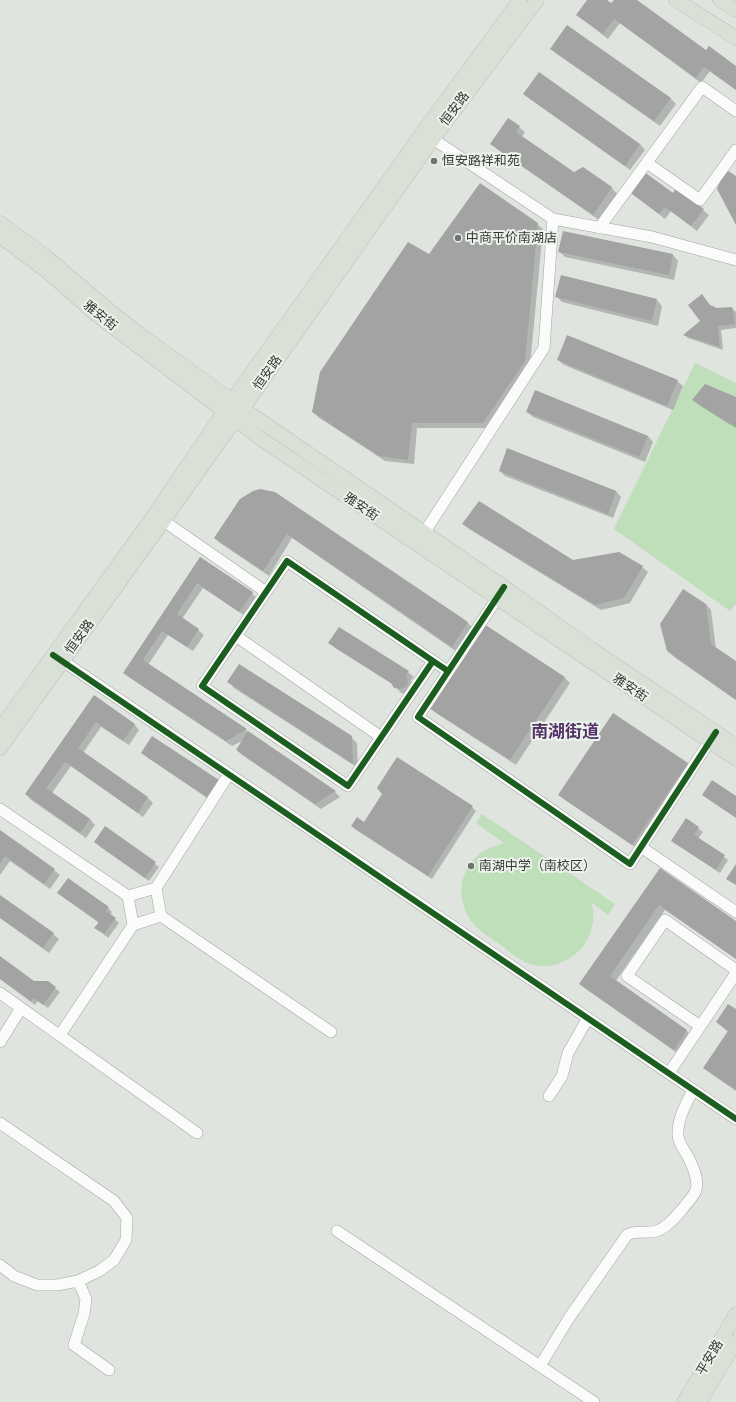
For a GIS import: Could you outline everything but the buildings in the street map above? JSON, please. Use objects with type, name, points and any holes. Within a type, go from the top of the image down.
[{"type":"main road","name":"恒安路","points":[[0,748],[58,658],[428,136],[520,0]]},
{"type":"main road","name":"恒安路","points":[[428,136],[537,0]]},
{"type":"main road","points":[[676,0],[736,38]]},
{"type":"main road","points":[[720,0],[736,10]]},
{"type":"main road","name":"雅安街","points":[[0,223],[45,256],[116,316],[233,410],[270,446],[500,593],[590,648],[713,737],[736,759]]},
{"type":"main road","name":"雅安街","points":[[0,236],[48,272],[97,315],[233,410],[424,533],[500,593]]},
{"type":"main road","name":"恒安路","points":[[0,729],[58,658]]},
{"type":"main road","name":"雅安街","points":[[713,737],[736,746]]},
{"type":"main road","name":"平安路","points":[[684,1402],[736,1314]]},
{"type":"main road","name":"平安路","points":[[700,1402],[736,1341]]},
{"type":"street","points":[[599,228],[702,87],[736,111]]},
{"type":"street","points":[[428,136],[553,219],[652,237],[736,260]]},
{"type":"street","points":[[646,163],[700,200],[736,150]]},
{"type":"street","points":[[424,533],[544,348],[553,219]]},
{"type":"street","points":[[159,517],[266,592]]},
{"type":"street","points":[[434,661],[348,786],[202,686],[287,561],[434,661],[448,671]]},
{"type":"street","points":[[500,593],[418,717],[630,864],[713,737]]},
{"type":"street","points":[[236,636],[381,737]]},
{"type":"street","points":[[58,658],[736,1119]]},
{"type":"street","points":[[128,896],[156,888],[229,774]]},
{"type":"street","points":[[0,809],[128,896],[133,925]]},
{"type":"street","points":[[641,847],[736,912]]},
{"type":"street","points":[[156,888],[161,916],[331,1032]]},
{"type":"street","points":[[60,1035],[133,925],[161,916]]},
{"type":"street","points":[[669,1073],[700,1026],[736,971],[665,920],[627,976],[700,1026]]},
{"type":"street","points":[[0,993],[197,1133]]},
{"type":"street","points":[[0,1042],[21,1008]]},
{"type":"street","points":[[549,1096],[562,1076],[568,1053],[588,1018]]},
{"type":"street","points":[[540,1366],[569,1318],[627,1235],[640,1231],[653,1233],[660,1230],[680,1211],[696,1191],[697,1184],[694,1172],[678,1136],[680,1118],[693,1090]]},
{"type":"street","points":[[0,1123],[114,1202],[127,1218],[126,1240],[114,1260],[78,1281],[57,1285],[37,1285],[2,1270]]},
{"type":"street","points":[[337,1231],[594,1402]]},
{"type":"street","points":[[78,1281],[86,1298],[84,1314],[74,1345],[109,1370]]},
{"type":"green space","points":[[695,363],[736,383],[736,604],[730,611],[614,529]]},
{"type":"green space","points":[[482,814],[615,904],[608,915],[591,902],[593,907],[593,924],[590,934],[584,945],[572,957],[558,964],[549,966],[533,965],[525,962],[482,932],[476,927],[468,916],[462,897],[463,878],[467,869],[472,861],[483,852],[504,843],[476,823]]},
{"type":"cycle path","points":[[433,661],[348,786],[202,686],[287,561],[448,671]]},
{"type":"cycle path","points":[[504,587],[418,717],[630,864],[716,732]]},
{"type":"cycle path","points":[[53,655],[736,1119]]},
{"type":"place","name":"恒安路祥和苑","points":[[434,161]]},
{"type":"place","name":"中商平价南湖店","points":[[458,238]]},
{"type":"place","name":"南湖中学（南校区）","points":[[471,866]]},
{"type":"district","name":"南湖街道","points":[[565,732]]}]
